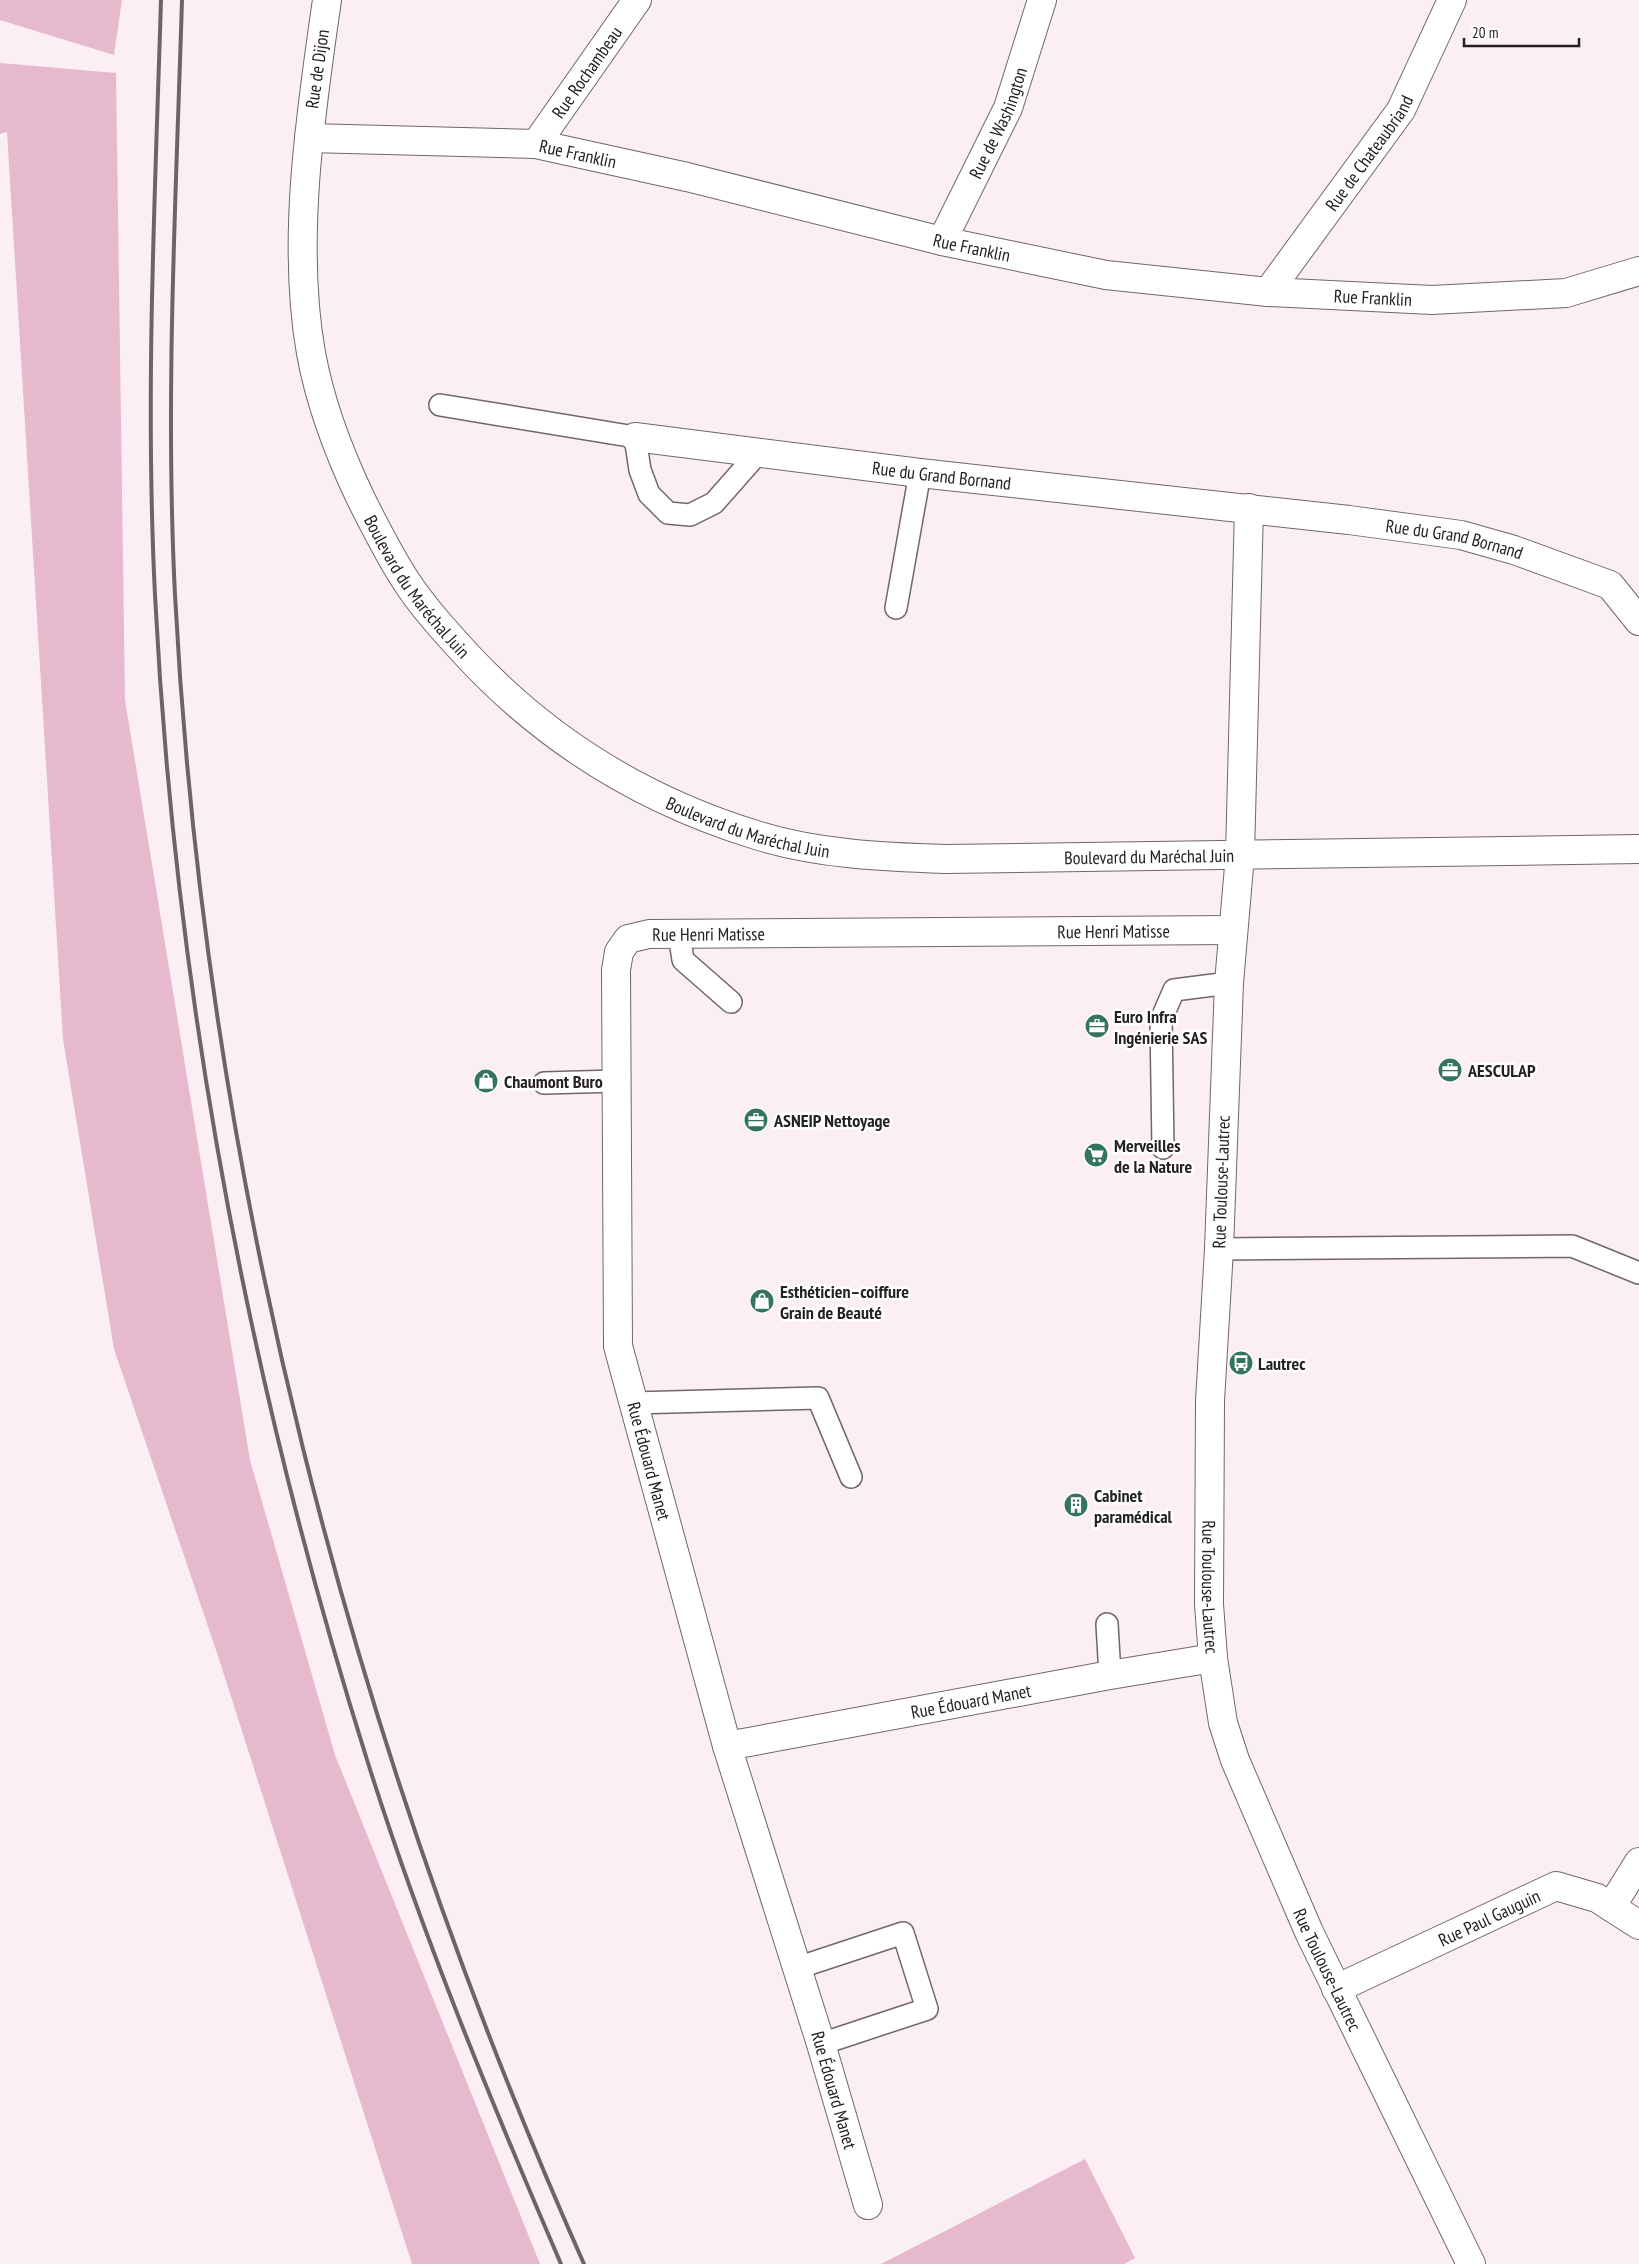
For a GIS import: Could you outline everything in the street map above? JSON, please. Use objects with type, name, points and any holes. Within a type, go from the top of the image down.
[{"type":"street","name":"Rue de Dijon","points":[[309,138],[314,88],[327,0]]},
{"type":"street","name":"Rue Rochambeau","points":[[536,144],[637,0]]},
{"type":"street","name":"Rue de Washington","points":[[942,241],[1008,108],[1042,0]]},
{"type":"street","name":"Rue de Chateaubriand","points":[[1268,292],[1401,110],[1452,0]]},
{"type":"street","name":"Rue Franklin","points":[[309,138],[536,144],[687,177],[942,241],[1106,274],[1268,292],[1432,300],[1566,294],[1639,272]]},
{"type":"street","name":"Boulevard du Maréchal Juin","points":[[309,138],[304,199],[304,264],[311,353],[327,415],[346,468],[381,538],[407,582],[443,630],[484,674],[532,719],[580,754],[635,786],[697,815],[759,836],[815,848],[876,856],[946,859],[1639,849]]},
{"type":"street","name":"Rue du Grand Bornand","points":[[635,436],[920,473],[1249,508],[1461,535],[1514,550],[1610,586],[1639,621]]},
{"type":"street","points":[[1240,855],[1249,508]]},
{"type":"street","name":"Rue Toulouse-Lautrec","points":[[1240,855],[1232,930],[1229,983],[1219,1249],[1210,1402],[1209,1604],[1213,1658],[1223,1723],[1235,1760],[1309,1932],[1471,2264]]},
{"type":"street","name":"Rue Henri Matisse","points":[[630,1391],[618,1346],[616,970],[619,952],[628,939],[649,934],[1232,930]]},
{"type":"street","name":"Rue Édouard Manet","points":[[630,1391],[727,1746],[821,2044],[868,2205]]},
{"type":"street","name":"Rue Édouard Manet","points":[[727,1746],[1110,1675],[1213,1658]]},
{"type":"street","points":[[1611,1907],[1639,1862]]},
{"type":"street","name":"Rue Paul Gauguin","points":[[1336,1989],[1556,1886],[1597,1898],[1639,1925]]},
{"type":"lane","points":[[440,405],[635,436],[640,470],[649,494],[668,513],[690,515],[714,504],[759,452]]},
{"type":"lane","points":[[896,608],[920,473]]},
{"type":"lane","points":[[680,934],[683,960],[731,1002]]},
{"type":"lane","points":[[1163,1148],[1161,1020],[1174,990],[1229,983]]},
{"type":"lane","points":[[544,1083],[617,1081]]},
{"type":"lane","points":[[1219,1249],[1572,1246],[1639,1273]]},
{"type":"lane","points":[[630,1391],[818,1398],[851,1477]]},
{"type":"lane","points":[[1106,1624],[1110,1675]]},
{"type":"lane","points":[[797,1968],[902,1933],[927,2008],[821,2044]]},
{"type":"shaded area","points":[[0,0],[122,0],[114,55],[0,20]]},
{"type":"shaded area","points":[[0,63],[116,73],[125,700],[250,1460],[335,1755],[540,2264],[412,2264],[219,1659],[114,1349],[63,1039],[7,132],[0,134]]},
{"type":"shaded area","points":[[1085,2159],[1135,2258],[1124,2264],[881,2264]]},
{"type":"railway","points":[[161,0],[151,372],[152,521],[155,595],[165,744],[180,892],[200,1039],[224,1186],[254,1332],[287,1477],[326,1621],[368,1763],[411,1890],[458,2016],[561,2264]]},
{"type":"railway","points":[[182,0],[171,372],[172,521],[175,595],[192,811],[219,1025],[256,1238],[303,1448],[360,1656],[426,1862],[500,2065],[584,2264]]},
{"type":"place","name":"Euro Infra Ingénierie SAS","points":[[1097,1026]]},
{"type":"place","name":"AESCULAP","points":[[1450,1070]]},
{"type":"place","name":"Chaumont Buro","points":[[486,1081]]},
{"type":"place","name":"ASNEIP Nettoyage","points":[[756,1120]]},
{"type":"place","name":"Merveilles de la Nature","points":[[1096,1155]]},
{"type":"place","name":"Esthéticien–coiffure Grain de Beauté","points":[[762,1301]]},
{"type":"place","name":"Lautrec","points":[[1241,1363]]},
{"type":"place","name":"Cabinet paramédical","points":[[1076,1505]]}]
